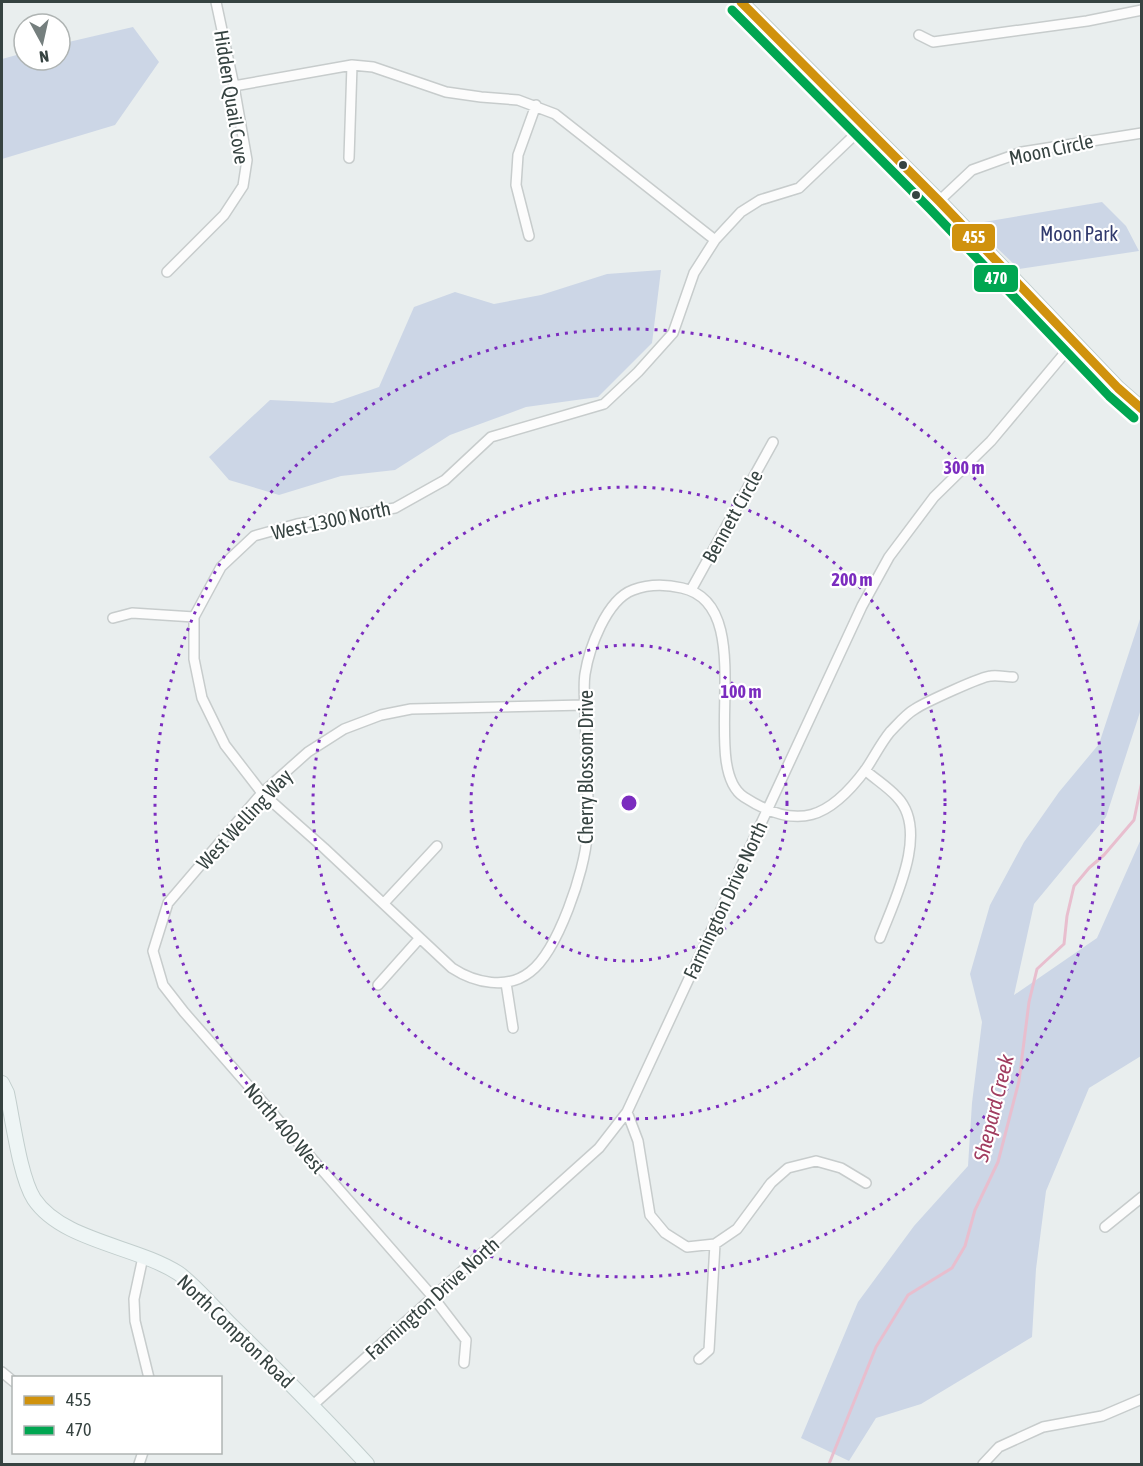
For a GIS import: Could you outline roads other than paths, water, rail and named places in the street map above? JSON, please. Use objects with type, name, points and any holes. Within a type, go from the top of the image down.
[{"type":"main road","points":[[741,2],[1142,410]]},
{"type":"main road","name":"North Compton Road","points":[[2,1083],[7,1093],[24,1177],[33,1198],[47,1215],[65,1227],[143,1257],[179,1274],[313,1405],[367,1464]]},
{"type":"street","name":"Hidden Quail Cove","points":[[167,272],[224,215],[243,186],[247,160],[216,2]]},
{"type":"street","points":[[919,34],[933,42],[1087,21],[1142,10]]},
{"type":"street","points":[[349,158],[352,65]]},
{"type":"street","points":[[234,86],[352,65],[373,68],[446,92],[481,98],[518,100],[536,105],[555,114],[716,240]]},
{"type":"street","points":[[529,236],[516,185],[518,155],[536,105]]},
{"type":"street","name":"West 1300 North","points":[[194,617],[221,567],[254,536],[297,524],[395,508],[445,480],[491,437],[604,404],[638,372],[673,333],[694,273],[716,240],[741,212],[760,200],[799,188],[864,126]]},
{"type":"street","name":"Moon Circle","points":[[939,201],[972,170],[1022,152],[1142,134]]},
{"type":"street","name":"Farmington Drive North","points":[[313,1405],[599,1148],[627,1112],[862,606],[890,557],[934,497],[991,441],[1074,342]]},
{"type":"street","name":"Bennett Circle","points":[[691,590],[773,442]]},
{"type":"street","name":"Cherry Blossom Drive","points":[[506,983],[530,973],[544,957],[570,905],[581,870],[587,837],[585,675],[596,636],[609,610],[631,591],[664,584],[691,590]]},
{"type":"street","points":[[691,590],[707,603],[718,620],[723,641],[726,764],[732,784],[741,796],[796,818],[820,812],[840,800],[865,770],[890,732],[913,710],[988,676],[1013,677]]},
{"type":"street","points":[[113,618],[132,613],[194,617],[194,659],[202,698],[225,745],[262,793],[452,968],[463,975],[485,981],[506,983],[513,1028]]},
{"type":"street","name":"West Welling Way","points":[[153,951],[168,903],[262,793],[308,752],[344,729],[381,715],[411,709],[585,705]]},
{"type":"street","points":[[865,770],[899,798],[907,813],[912,833],[911,852],[880,938]]},
{"type":"street","points":[[384,903],[437,846]]},
{"type":"street","points":[[378,985],[419,939]]},
{"type":"street","name":"North 400 West","points":[[153,951],[163,985],[184,1012],[433,1297],[466,1340],[464,1363]]},
{"type":"street","points":[[627,1112],[638,1141],[650,1215],[665,1233],[687,1247],[715,1244],[737,1229],[771,1183],[788,1168],[816,1161],[841,1168],[866,1183]]},
{"type":"street","points":[[1105,1227],[1142,1197]]},
{"type":"street","points":[[699,1359],[709,1350],[715,1244]]},
{"type":"street","points":[[143,1257],[134,1299],[135,1321],[149,1376]]},
{"type":"street","points":[[984,1464],[999,1448],[1043,1427],[1102,1416],[1142,1399]]},
{"type":"waterway","name":"Shepard Creek","points":[[829,1464],[876,1347],[908,1295],[952,1268],[965,1246],[975,1210],[998,1162],[1019,1081],[1029,1002],[1037,969],[1064,944],[1067,916],[1074,886],[1134,820],[1142,781]]},
{"type":"park label","name":"Moon Park","points":[[1079,233]]}]
